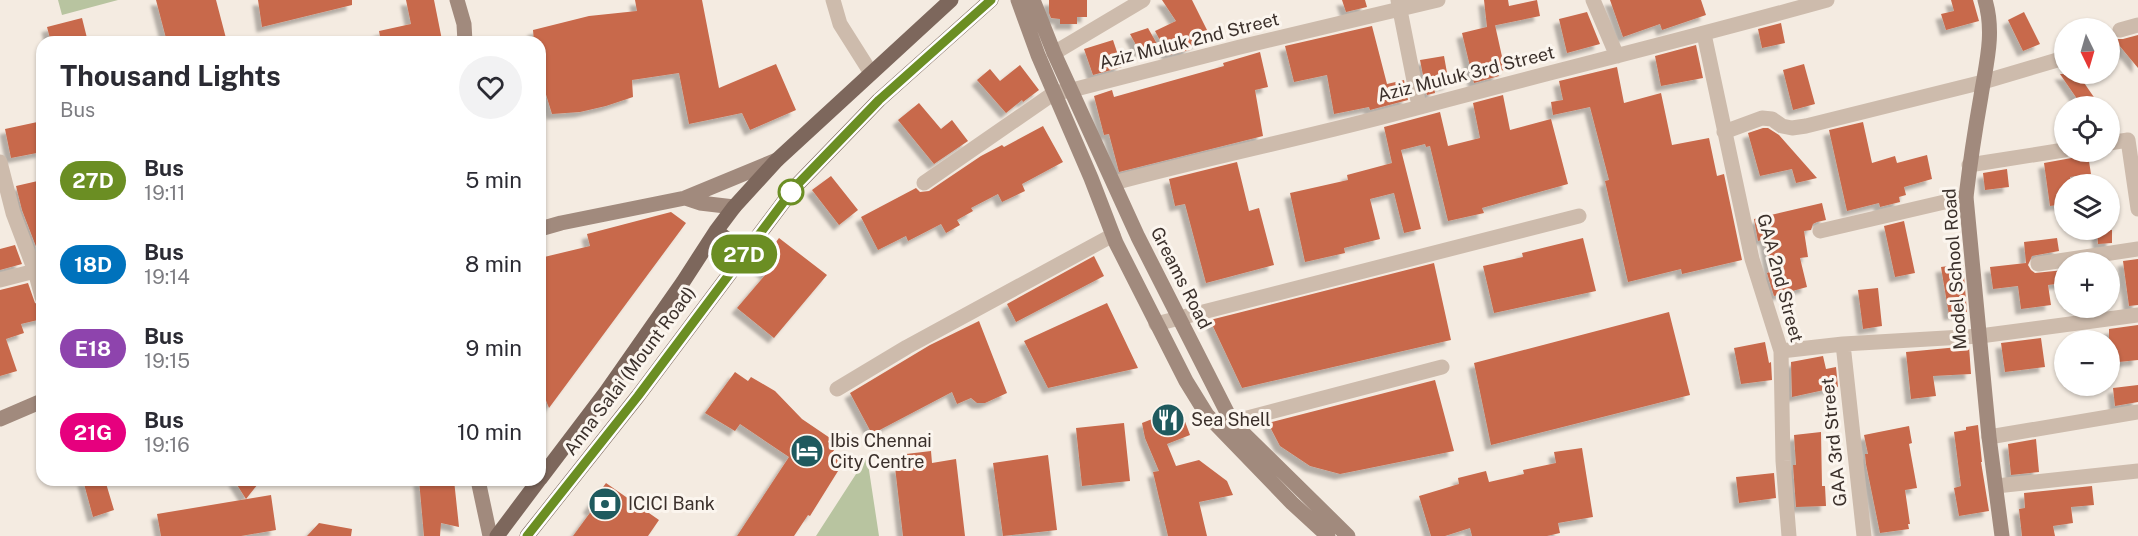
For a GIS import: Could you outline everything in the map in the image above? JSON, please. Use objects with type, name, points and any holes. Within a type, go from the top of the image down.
[{"type":"main road","name":"Anna Salai (Mount Road)","points":[[546,471],[664,310],[734,207],[777,160],[951,0]]},
{"type":"main road","name":"Anna Salai (Mount Road)","points":[[527,536],[638,396],[794,188],[871,108],[991,0]]},
{"type":"main road","points":[[716,231],[745,252]]},
{"type":"main road","name":"Anna Salai (Mount Road)","points":[[497,536],[535,486]]},
{"type":"street","points":[[457,0],[464,24],[465,36]]},
{"type":"street","points":[[833,0],[840,24],[871,73]]},
{"type":"street","points":[[1018,0],[1113,235],[1186,381],[1207,415],[1292,503],[1329,536]]},
{"type":"street","name":"Greams Road","points":[[1033,0],[1054,53],[1114,183],[1232,422],[1348,536]]},
{"type":"street","points":[[1054,53],[1143,0]]},
{"type":"street","name":"Aziz Muluk 2nd Street","points":[[1054,93],[1399,5],[1438,0]]},
{"type":"street","points":[[1593,0],[1617,56]]},
{"type":"street","name":"Aziz Muluk 3rd Street","points":[[1114,183],[1704,34],[1827,0]]},
{"type":"street","name":"Model School Road","points":[[1985,0],[1989,12],[1990,52],[1969,165],[1966,197],[1989,437],[2002,536]]},
{"type":"street","points":[[1399,5],[1419,106]]},
{"type":"street","points":[[2120,30],[2138,25]]},
{"type":"street","name":"GAA 2nd Street","points":[[1704,34],[1752,259],[1781,351],[1783,461],[1789,536]]},
{"type":"street","points":[[1724,132],[1762,118],[1772,119],[1782,126],[1792,128],[1806,126],[1983,82],[2054,61]]},
{"type":"street","points":[[924,183],[1054,93]]},
{"type":"street","points":[[2133,139],[2138,209]]},
{"type":"street","points":[[1969,165],[2054,152]]},
{"type":"street","points":[[546,228],[685,198],[777,160]]},
{"type":"street","points":[[0,162],[6,214],[36,275]]},
{"type":"street","points":[[1820,231],[1966,197]]},
{"type":"street","points":[[685,198],[700,203],[734,207]]},
{"type":"street","points":[[1156,324],[1579,216]]},
{"type":"street","points":[[837,389],[907,347],[1113,235]]},
{"type":"street","points":[[2038,264],[2138,249]]},
{"type":"street","points":[[0,280],[35,271]]},
{"type":"street","points":[[1781,351],[1843,344],[1980,336],[2138,315]]},
{"type":"street","name":"GAA 3rd Street","points":[[1843,344],[1864,536]]},
{"type":"street","points":[[1232,422],[1442,367]]},
{"type":"street","points":[[0,419],[36,404]]},
{"type":"street","points":[[1989,437],[2138,412]]},
{"type":"street","points":[[1996,486],[2138,471]]},
{"type":"street","points":[[479,486],[490,536]]},
{"type":"green space","points":[[58,0],[118,0],[62,15]]},
{"type":"green space","points":[[867,457],[879,536],[816,536]]},
{"type":"building","points":[[156,0],[216,0],[225,36],[165,36]]},
{"type":"building","points":[[258,0],[352,0],[352,5],[262,27]]},
{"type":"building","points":[[406,0],[434,0],[441,36],[380,36],[379,31],[411,24]]},
{"type":"building","points":[[635,0],[702,0],[719,88],[776,64],[796,110],[750,130],[742,113],[689,124],[679,73],[632,80],[633,97],[606,106],[580,112],[552,114],[546,94],[546,36],[534,36],[533,30],[589,16],[637,11]]},
{"type":"building","points":[[1049,0],[1087,0],[1087,17],[1077,17],[1077,24],[1060,24],[1060,19],[1051,18]]},
{"type":"building","points":[[1162,0],[1192,0],[1210,36],[1189,47],[1190,50],[1168,55],[1155,31],[1176,21]]},
{"type":"building","points":[[1342,0],[1365,0],[1367,7],[1346,12]]},
{"type":"building","points":[[1484,0],[1508,0],[1509,6],[1537,0],[1540,16],[1487,27]]},
{"type":"building","points":[[1610,0],[1701,0],[1706,15],[1662,30],[1660,24],[1623,37]]},
{"type":"building","points":[[1951,0],[1973,0],[1979,21],[1946,30],[1941,14],[1954,11]]},
{"type":"building","points":[[1587,12],[1600,44],[1567,53],[1559,19]]},
{"type":"building","points":[[2024,12],[2040,44],[2023,51],[2008,20]]},
{"type":"building","points":[[82,18],[86,36],[49,36],[47,27]]},
{"type":"building","points":[[1781,23],[1785,43],[1762,48],[1758,29]]},
{"type":"building","points":[[1495,25],[1505,70],[1498,71],[1499,76],[1474,83],[1462,33]]},
{"type":"building","points":[[1372,26],[1387,84],[1404,80],[1408,100],[1370,110],[1369,107],[1334,114],[1327,75],[1294,82],[1285,46]]},
{"type":"building","points":[[1148,28],[1157,44],[1140,52],[1130,34]]},
{"type":"building","points":[[2138,35],[2138,68],[2120,46],[2120,39]]},
{"type":"building","points":[[1113,40],[1122,67],[1093,75],[1084,49]]},
{"type":"building","points":[[1696,45],[1703,78],[1661,86],[1655,56]]},
{"type":"building","points":[[1260,52],[1268,87],[1255,90],[1263,136],[1119,172],[1109,134],[1104,135],[1094,96],[1112,90],[1114,97],[1224,66],[1223,63]]},
{"type":"building","points":[[1444,56],[1449,84],[1434,87],[1435,93],[1427,95],[1420,60]]},
{"type":"building","points":[[1804,64],[1815,104],[1793,110],[1783,70]]},
{"type":"building","points":[[1020,65],[1039,90],[1006,113],[977,80],[990,69],[1000,81]]},
{"type":"building","points":[[1617,67],[1624,103],[1661,93],[1672,145],[1709,138],[1717,176],[1724,174],[1742,260],[1682,274],[1681,269],[1628,282],[1605,181],[1609,180],[1590,107],[1553,115],[1551,102],[1563,100],[1559,81]]},
{"type":"building","points":[[2067,84],[2085,84],[2093,96],[2075,96]]},
{"type":"building","points":[[1503,95],[1510,130],[1551,119],[1568,184],[1482,208],[1484,213],[1448,221],[1430,146],[1426,147],[1425,144],[1401,150],[1421,229],[1404,233],[1394,193],[1370,199],[1380,239],[1344,248],[1345,253],[1305,262],[1290,193],[1348,180],[1347,175],[1392,163],[1384,127],[1440,112],[1448,146],[1480,138],[1473,103]]},
{"type":"building","points":[[919,103],[941,129],[952,120],[968,141],[934,164],[898,120]]},
{"type":"building","points":[[36,122],[36,153],[11,158],[5,129]]},
{"type":"building","points":[[1863,122],[1872,163],[1895,156],[1897,163],[1927,155],[1932,179],[1904,187],[1906,195],[1899,197],[1900,202],[1880,207],[1879,203],[1847,211],[1829,130]]},
{"type":"building","points":[[1043,126],[1063,162],[1022,184],[1025,191],[1002,202],[998,194],[971,208],[973,211],[957,220],[960,225],[946,233],[941,224],[908,241],[906,236],[878,250],[861,217],[916,188],[920,192],[929,191],[981,156],[1002,145],[1004,147]]},
{"type":"building","points":[[1768,128],[1779,135],[1817,178],[1796,183],[1792,169],[1760,176],[1748,133]]},
{"type":"building","points":[[1237,162],[1249,211],[1259,208],[1274,265],[1206,283],[1185,204],[1175,206],[1169,179]]},
{"type":"building","points":[[2089,162],[2091,174],[2054,174],[2054,205],[2050,206],[2044,163]]},
{"type":"building","points":[[2007,169],[2009,187],[1985,190],[1983,173]]},
{"type":"building","points":[[831,176],[858,210],[839,225],[812,190]]},
{"type":"building","points":[[36,181],[36,246],[22,210],[16,186]]},
{"type":"building","points":[[1822,203],[1826,220],[1813,224],[1811,230],[1804,231],[1808,257],[1800,258],[1807,287],[1774,296],[1767,273],[1770,272],[1765,239],[1758,241],[1754,219]]},
{"type":"building","points":[[671,212],[686,223],[549,408],[546,400],[546,257],[590,246],[587,234]]},
{"type":"building","points":[[1904,221],[1915,273],[1895,277],[1884,226]]},
{"type":"building","points":[[779,238],[827,275],[774,338],[737,308],[766,274],[757,267]]},
{"type":"building","points":[[1583,238],[1596,291],[1494,313],[1483,266],[1523,257],[1522,253]]},
{"type":"building","points":[[2054,238],[2057,240],[2059,251],[2032,256],[2028,265],[2035,273],[2054,271],[2054,284],[2048,285],[2051,305],[2021,309],[2018,286],[1993,289],[1990,267],[2026,263],[2024,242]]},
{"type":"building","points":[[2098,240],[2112,240],[2112,243],[2098,244]]},
{"type":"building","points":[[15,245],[22,264],[0,270],[0,249]]},
{"type":"building","points":[[1094,256],[1104,276],[1016,322],[1007,304]]},
{"type":"building","points":[[2138,259],[2138,305],[2129,306],[2123,261]]},
{"type":"building","points":[[1434,263],[1451,340],[1242,388],[1210,320]]},
{"type":"building","points":[[1963,264],[1967,312],[1949,315],[1941,267]]},
{"type":"building","points":[[28,283],[36,303],[36,320],[21,324],[24,333],[6,339],[17,371],[0,376],[0,290]]},
{"type":"building","points":[[1878,288],[1882,326],[1863,329],[1858,290]]},
{"type":"building","points":[[1107,303],[1138,368],[1048,388],[1024,341]]},
{"type":"building","points":[[1669,312],[1690,395],[1491,445],[1474,363]]},
{"type":"building","points":[[979,321],[1007,393],[985,403],[977,403],[971,398],[957,404],[952,392],[872,434],[850,393],[930,345]]},
{"type":"building","points":[[2138,325],[2138,360],[2120,362],[2120,330],[2109,329]]},
{"type":"building","points":[[2041,338],[2045,367],[2005,372],[2001,343]]},
{"type":"building","points":[[1765,342],[1769,363],[1771,362],[1772,380],[1741,384],[1734,348]]},
{"type":"building","points":[[1969,346],[1971,374],[1933,376],[1936,396],[1911,399],[1906,352]]},
{"type":"building","points":[[1823,356],[1826,369],[1836,367],[1838,387],[1792,397],[1791,362]]},
{"type":"building","name":"Ibis Chennai City Centre","points":[[735,372],[748,381],[751,377],[775,391],[802,419],[830,438],[828,442],[836,447],[831,455],[843,463],[810,516],[808,515],[794,536],[737,536],[789,457],[740,424],[735,431],[705,413]]},
{"type":"building","points":[[1435,380],[1454,451],[1340,474],[1310,466],[1280,446],[1268,423]]},
{"type":"building","points":[[2138,385],[2138,402],[2115,406],[2114,396],[2120,396],[2120,387]]},
{"type":"building","points":[[1180,408],[1190,435],[1167,444],[1176,466],[1199,460],[1227,481],[1233,495],[1199,502],[1207,536],[1168,536],[1153,472],[1159,471],[1145,438],[1142,423]]},
{"type":"building","points":[[1124,423],[1130,481],[1082,486],[1076,428]]},
{"type":"building","points":[[1978,425],[1989,511],[1959,516],[1954,488],[1961,486],[1954,432]]},
{"type":"building","points":[[1909,426],[1912,443],[1909,444],[1917,488],[1905,490],[1909,529],[1880,533],[1866,464],[1865,454],[1868,454],[1864,435]]},
{"type":"building","points":[[1821,432],[1822,486],[1825,486],[1826,506],[1796,507],[1793,465],[1796,465],[1794,435]]},
{"type":"building","points":[[2036,439],[2039,472],[2011,475],[2008,444]]},
{"type":"building","points":[[1582,448],[1593,517],[1558,523],[1560,533],[1547,536],[1472,536],[1470,528],[1445,536],[1431,536],[1419,496],[1459,484],[1458,478],[1486,471],[1489,482],[1524,474],[1523,470],[1556,463],[1554,452]]},
{"type":"building","points":[[931,451],[932,463],[956,459],[965,536],[903,536],[895,467],[908,466],[906,454]]},
{"type":"building","points":[[1048,455],[1057,530],[1003,536],[993,463]]},
{"type":"building","points":[[1774,473],[1776,498],[1739,503],[1736,477]]},
{"type":"building","points":[[606,483],[659,520],[648,536],[573,536],[592,510],[588,508]]},
{"type":"building","points":[[85,486],[107,486],[114,510],[93,517]]},
{"type":"building","points":[[238,486],[256,486],[246,499]]},
{"type":"building","points":[[420,486],[455,486],[459,527],[441,523],[440,536],[424,536]]},
{"type":"building","points":[[2092,486],[2094,505],[2071,507],[2073,523],[2053,526],[2055,536],[2022,536],[2019,509],[2025,508],[2024,493]]},
{"type":"building","points":[[271,495],[276,530],[241,536],[161,536],[157,514]]},
{"type":"building","points":[[319,523],[352,529],[351,536],[307,536]]},
{"type":"bus line","name":"27D","points":[[527,536],[638,396],[794,188],[879,100],[991,0]]},
{"type":"place","name":"Sea Shell","points":[[1168,420]]},
{"type":"place","name":"Ibis Chennai City Centre","points":[[807,451]]},
{"type":"place","name":"ICICI Bank","points":[[605,504]]}]
